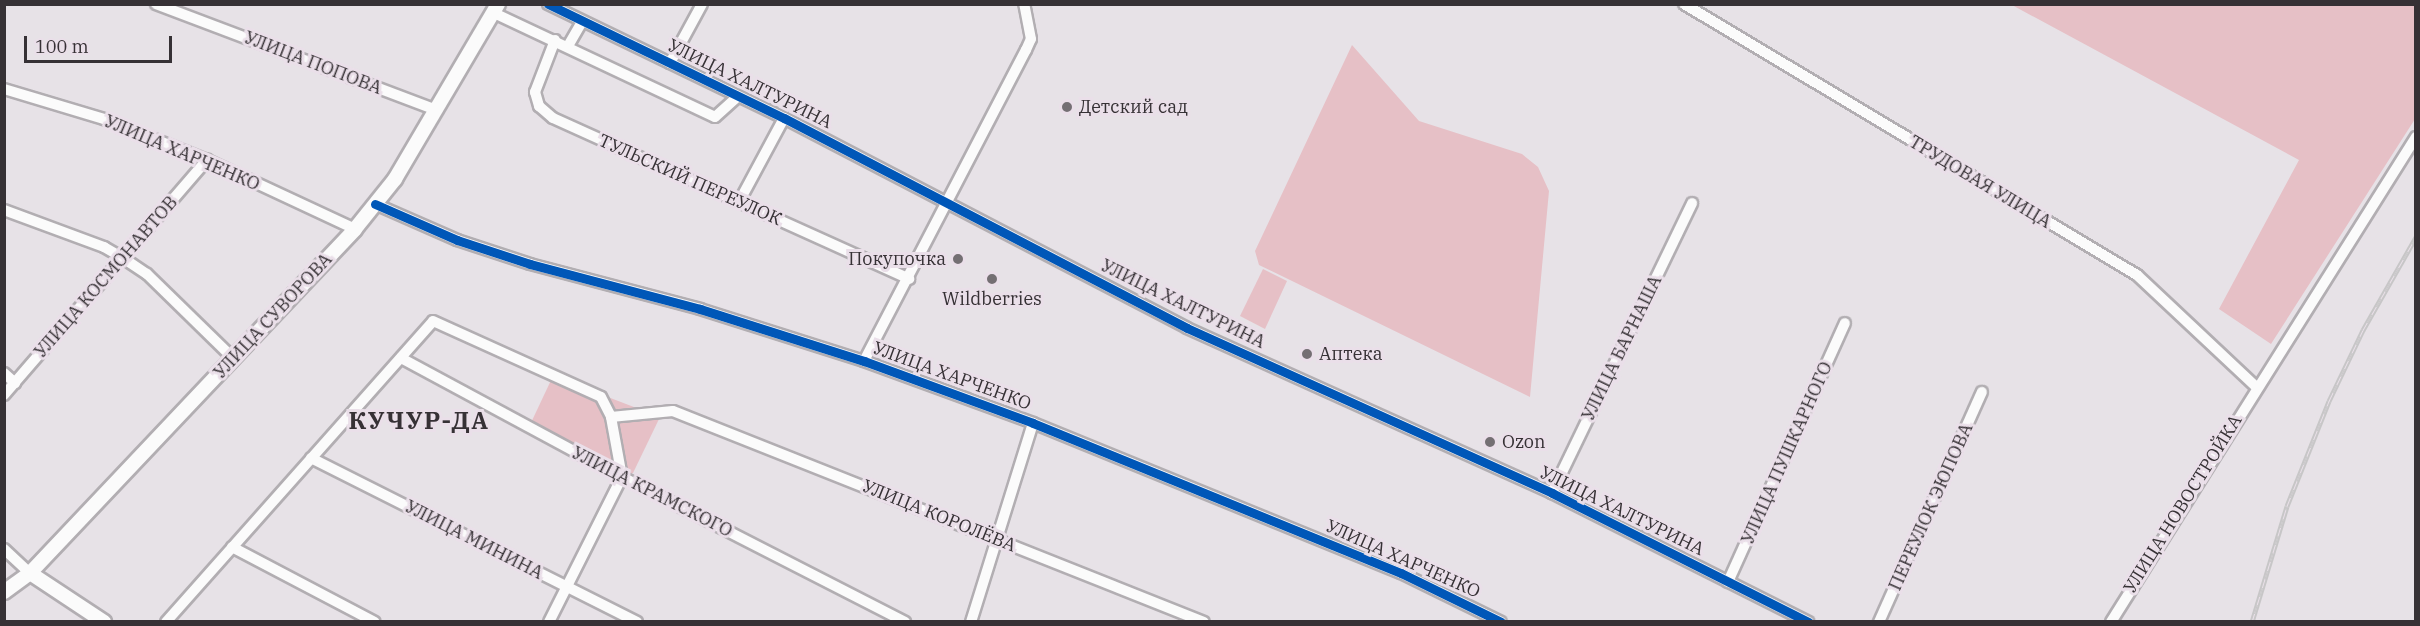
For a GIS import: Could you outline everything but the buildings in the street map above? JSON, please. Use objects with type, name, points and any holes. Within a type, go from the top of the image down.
[{"type":"main road","name":"УЛИЦА СУВОРОВА","points":[[4,592],[30,573],[355,229],[395,179],[496,9]]},
{"type":"main road","points":[[30,573],[104,621]]},
{"type":"street","name":"УЛИЦА ПОПОВА","points":[[156,4],[436,110]]},
{"type":"street","name":"УЛИЦА ХАЛТУРИНА","points":[[549,4],[736,98],[784,118],[1187,328],[1552,493],[1808,621]]},
{"type":"street","points":[[670,63],[702,4]]},
{"type":"street","points":[[864,361],[949,203],[1031,39],[1024,4]]},
{"type":"street","name":"ТРУДОВАЯ УЛИЦА","points":[[1684,4],[2137,275],[2255,386]]},
{"type":"street","points":[[496,9],[715,117],[736,98]]},
{"type":"street","points":[[568,46],[582,22]]},
{"type":"street","name":"ТУЛЬСКИЙ ПЕРЕУЛОК","points":[[555,40],[535,92],[539,106],[553,118],[909,279]]},
{"type":"street","name":"УЛИЦА ХАРЧЕНКО","points":[[4,89],[104,119],[207,160],[355,229]]},
{"type":"street","points":[[739,202],[784,118]]},
{"type":"street","name":"УЛИЦА НОВОСТРОЙКА","points":[[2110,621],[2255,386],[2415,137]]},
{"type":"street","name":"УЛИЦА КОСМОНАВТОВ","points":[[4,395],[207,160]]},
{"type":"street","name":"УЛИЦА БАРНАША","points":[[1552,493],[1692,203]]},
{"type":"street","name":"УЛИЦА ХАРЧЕНКО","points":[[375,204],[457,240],[530,264],[650,294],[864,361],[1033,423],[1401,573],[1501,621]]},
{"type":"street","points":[[4,210],[104,247],[123,258],[147,274],[233,358]]},
{"type":"street","points":[[166,621],[433,321],[601,397],[611,417],[622,477],[549,621]]},
{"type":"street","name":"УЛИЦА ПУШКАРНОГО","points":[[1728,582],[1845,323]]},
{"type":"street","name":"УЛИЦА КРАМСКОГО","points":[[401,358],[622,477],[905,621]]},
{"type":"street","points":[[4,373],[15,383]]},
{"type":"street","name":"ПЕРЕУЛОК ЭЮПОВА","points":[[1880,621],[1982,392]]},
{"type":"street","name":"УЛИЦА КОРОЛЁВА","points":[[611,417],[673,411],[1204,621]]},
{"type":"street","points":[[971,621],[1033,423]]},
{"type":"street","name":"УЛИЦА МИНИНА","points":[[311,458],[636,621]]},
{"type":"street","points":[[232,547],[375,621]]},
{"type":"street","points":[[4,549],[30,573]]},
{"type":"shaded area","points":[[2012,5],[2415,5],[2415,119],[2271,344],[2219,309],[2299,160]]},
{"type":"shaded area","points":[[1352,45],[1419,121],[1522,154],[1538,167],[1549,191],[1530,397],[1259,265],[1255,251]]},
{"type":"shaded area","points":[[1263,269],[1287,281],[1265,329],[1240,316]]},
{"type":"shaded area","points":[[553,376],[660,417],[633,473],[622,477],[529,427]]},
{"type":"railway","points":[[2252,622],[2287,506],[2329,401],[2363,330],[2416,237]]},
{"type":"cycle path","points":[[548,4],[784,118],[1187,328],[1552,493],[1808,622]]},
{"type":"cycle path","points":[[375,204],[457,240],[530,264],[700,309],[864,361],[1033,423],[1401,573],[1501,622]]},
{"type":"place","name":"Детский сад","points":[[1067,107]]},
{"type":"place","name":"Покупочка","points":[[958,259]]},
{"type":"place","name":"Wildberries","points":[[992,279]]},
{"type":"place","name":"Аптека","points":[[1307,354]]},
{"type":"place","name":"Ozon","points":[[1490,442]]},
{"type":"district","name":"КУЧУР-ДА","points":[[419,421]]}]
